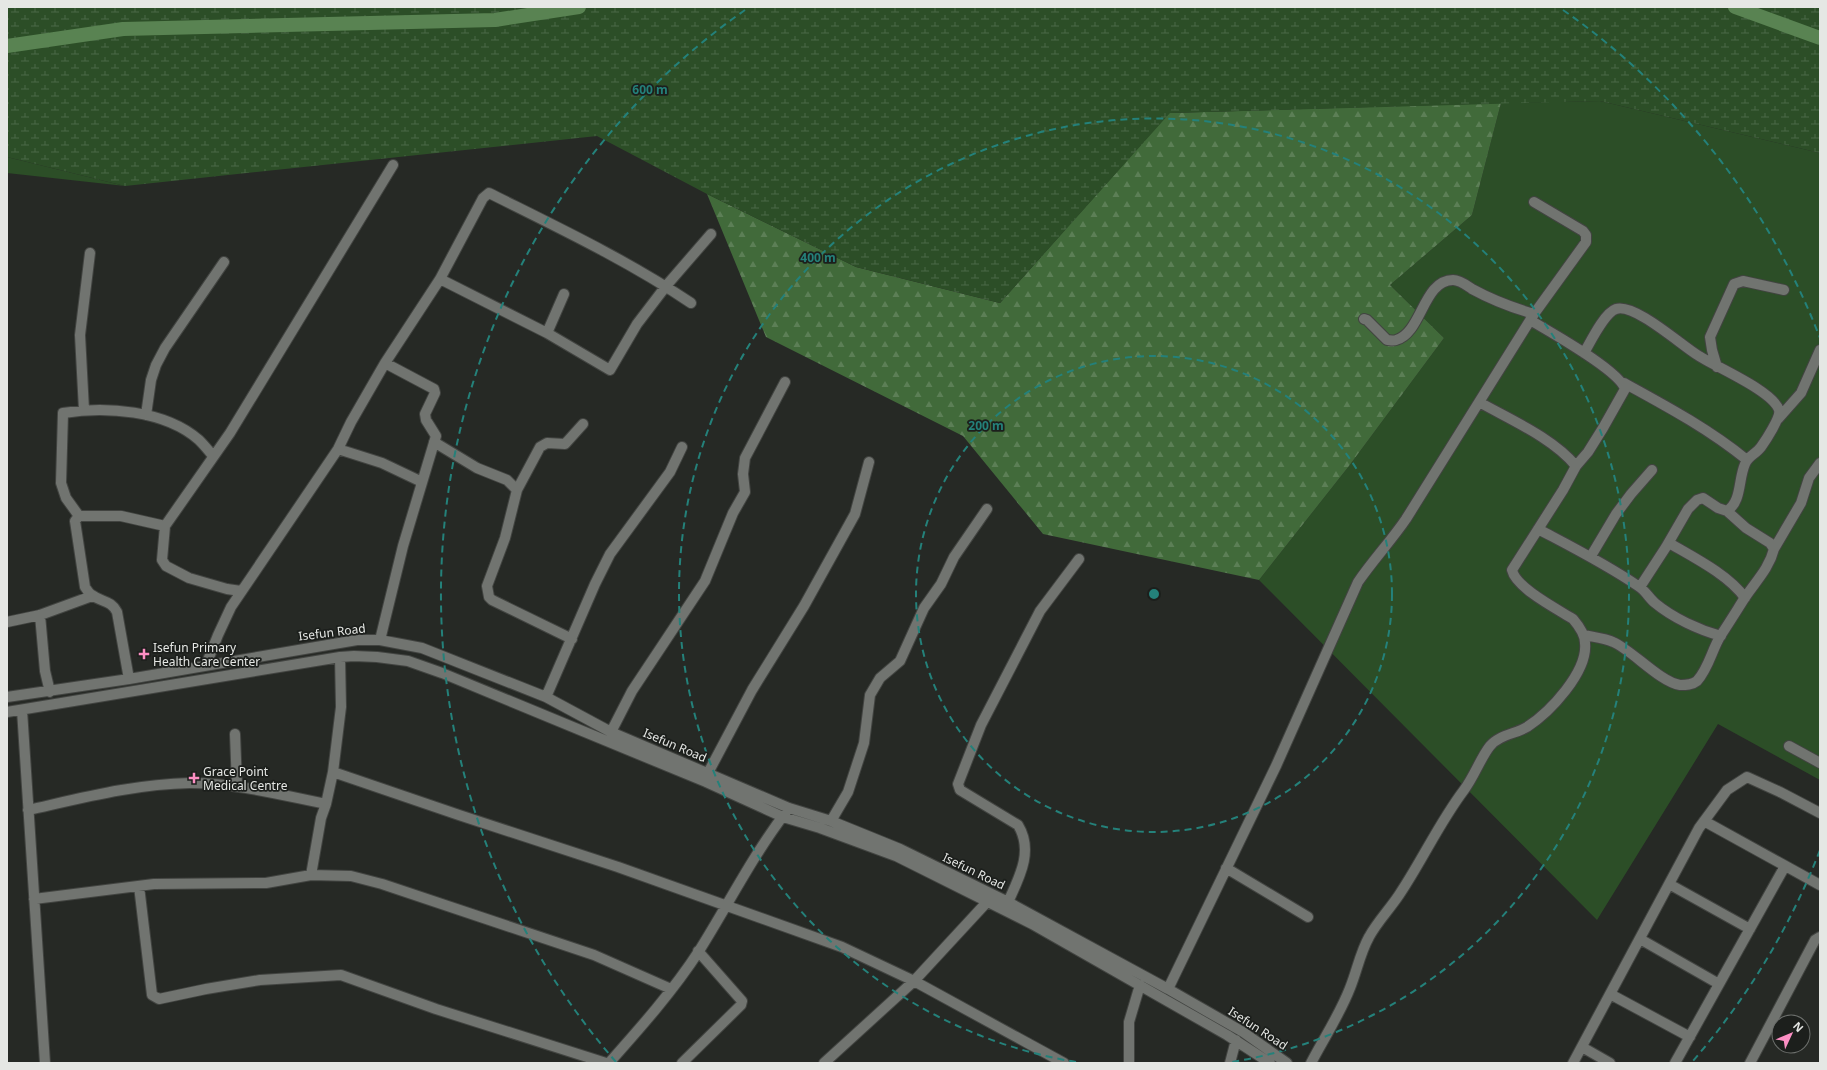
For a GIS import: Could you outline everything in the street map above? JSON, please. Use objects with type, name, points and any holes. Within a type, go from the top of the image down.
[{"type":"street","points":[[241,591],[227,589],[189,578],[166,566],[162,560],[165,526],[214,456],[271,367],[393,165]]},
{"type":"street","points":[[206,665],[218,634],[231,607],[338,449],[385,363],[440,279],[483,198],[489,193],[569,233],[666,286],[691,303]]},
{"type":"street","points":[[1168,989],[1276,766],[1358,582],[1370,563],[1392,540],[1532,317],[1586,242],[1586,235],[1583,230],[1534,202]]},
{"type":"street","points":[[440,279],[547,333],[610,370],[637,324],[666,286],[711,234]]},
{"type":"street","points":[[84,410],[80,335],[90,253]]},
{"type":"street","points":[[146,415],[151,380],[156,365],[165,348],[224,262]]},
{"type":"street","points":[[1364,319],[1367,320],[1387,340],[1396,340],[1407,333],[1415,325],[1424,304],[1435,290],[1444,283],[1452,280],[1459,281],[1495,302],[1532,317],[1624,383],[1725,442],[1747,460]]},
{"type":"street","points":[[1717,366],[1710,337],[1734,284],[1743,281],[1784,290]]},
{"type":"street","points":[[547,333],[564,294]]},
{"type":"street","points":[[1584,353],[1607,316],[1616,309],[1626,309],[1650,321],[1698,356],[1736,376],[1763,394],[1776,404],[1779,410],[1778,419]]},
{"type":"street","points":[[1727,511],[1732,508],[1739,494],[1742,470],[1747,460],[1761,448],[1778,419],[1801,393],[1820,350]]},
{"type":"street","points":[[380,640],[403,546],[436,436],[426,420],[425,414],[435,393],[434,389],[385,363]]},
{"type":"street","points":[[611,732],[632,691],[705,581],[733,513],[745,492],[743,474],[745,458],[785,382]]},
{"type":"street","points":[[1312,1063],[1350,989],[1368,938],[1398,896],[1472,777],[1488,748],[1497,740],[1528,726],[1554,704],[1582,664],[1586,642],[1584,635],[1573,620],[1524,587],[1513,577],[1512,570],[1563,490],[1576,466],[1588,452],[1623,396],[1625,389],[1624,383]]},
{"type":"street","points":[[1479,402],[1551,444],[1567,455],[1576,466]]},
{"type":"street","points":[[79,516],[66,498],[61,483],[63,413],[84,410],[113,410],[146,415],[181,428],[198,440],[214,456]]},
{"type":"street","points":[[572,639],[525,617],[489,597],[487,586],[505,538],[517,490],[540,447],[547,443],[565,444],[583,424]]},
{"type":"street","points":[[434,442],[477,468],[507,480],[517,490]]},
{"type":"street","points":[[546,697],[595,584],[610,554],[670,472],[682,447]]},
{"type":"street","points":[[338,449],[382,463],[422,482]]},
{"type":"street","points":[[708,772],[752,690],[804,606],[852,520],[861,496],[870,462]]},
{"type":"street","points":[[1584,635],[1613,642],[1658,673],[1678,684],[1690,685],[1697,681],[1708,663],[1720,636],[1731,623],[1745,598],[1762,575],[1772,558],[1774,549],[1801,503],[1809,478],[1820,463]]},
{"type":"street","points":[[1591,556],[1616,514],[1652,470]]},
{"type":"street","points":[[1640,587],[1688,509],[1697,500],[1703,498],[1718,508],[1727,511],[1746,528],[1770,543],[1774,549]]},
{"type":"street","points":[[831,822],[848,792],[864,743],[870,695],[880,678],[900,661],[924,608],[941,584],[954,557],[987,510]]},
{"type":"street","points":[[79,516],[121,516],[165,526]]},
{"type":"street","points":[[79,516],[75,521],[83,582],[85,588],[92,596],[108,601],[114,606],[117,612],[129,679]]},
{"type":"street","points":[[1538,529],[1591,556],[1640,587],[1655,603],[1707,632],[1720,636]]},
{"type":"street","points":[[1668,543],[1718,574],[1738,589],[1745,598]]},
{"type":"street","points":[[1008,902],[1024,869],[1025,846],[1023,832],[1018,825],[960,790],[958,784],[982,725],[1040,611],[1079,559]]},
{"type":"street","points":[[227,589],[231,607]]},
{"type":"street","points":[[7,622],[40,615],[92,596]]},
{"type":"street","points":[[40,615],[45,671],[50,692]]},
{"type":"street","name":"Isefun Road","points":[[7,696],[50,692],[357,640],[380,640],[422,648],[546,697],[611,732],[708,772],[789,808],[831,822],[900,849],[1008,902],[1168,989],[1244,1032],[1287,1063]]},
{"type":"street","points":[[311,876],[320,818],[326,804],[333,772],[341,707],[340,657]]},
{"type":"street","name":"Isefun Road","points":[[7,712],[340,657],[377,657],[408,661],[442,673],[706,782],[783,816],[896,856],[1032,924],[1236,1040],[1270,1063]]},
{"type":"street","points":[[22,710],[45,1063]]},
{"type":"street","points":[[235,734],[237,786]]},
{"type":"street","points":[[1789,746],[1820,763]]},
{"type":"street","points":[[333,772],[459,815],[618,866],[726,904],[766,921],[842,947],[914,981],[1064,1063]]},
{"type":"street","points":[[1573,1063],[1704,821],[1727,790],[1747,777],[1820,813]]},
{"type":"street","points":[[28,810],[141,786],[191,783],[237,786],[326,804]]},
{"type":"street","points":[[139,886],[152,995],[155,998],[159,999],[260,980],[341,975],[436,1009],[608,1063],[648,1018],[698,951],[726,904],[789,808]]},
{"type":"street","points":[[1704,821],[1820,885]]},
{"type":"street","points":[[1675,1063],[1785,866]]},
{"type":"street","points":[[1226,868],[1308,917]]},
{"type":"street","points":[[34,899],[154,884],[266,883],[311,876],[351,876],[382,884],[594,955],[671,989]]},
{"type":"street","points":[[1669,884],[1750,928]]},
{"type":"street","points":[[824,1063],[914,981],[987,902]]},
{"type":"street","points":[[1750,1063],[1815,940],[1820,937]]},
{"type":"street","points":[[1640,939],[1719,984]]},
{"type":"street","points":[[682,1063],[741,1005],[742,1001],[698,951]]},
{"type":"street","points":[[1129,1063],[1129,1022],[1140,985]]},
{"type":"street","points":[[1610,994],[1690,1037]]},
{"type":"street","points":[[1230,1063],[1236,1040]]},
{"type":"street","points":[[1582,1048],[1610,1063]]},
{"type":"green space","points":[[7,7],[1820,7],[1820,153],[1600,101],[1170,113],[1000,303],[856,267],[707,194],[597,136],[125,186],[7,157]]},
{"type":"green space","points":[[1600,101],[1820,153],[1820,780],[1718,724],[1597,920],[1259,580],[1349,466],[1444,338],[1390,285],[1472,215],[1501,103]]},
{"type":"green space","points":[[1501,103],[1472,215],[1390,285],[1444,338],[1349,466],[1259,580],[1043,534],[963,436],[766,337],[707,194],[856,267],[1000,303],[1169,113]]},
{"type":"green space","points":[[7,157],[125,186],[7,173]]},
{"type":"waterway","points":[[7,46],[123,29],[495,20],[579,7]]},
{"type":"waterway","points":[[1735,7],[1820,38]]},
{"type":"place","name":"Isefun Primary Health Care Center","points":[[144,654]]},
{"type":"place","name":"Grace Point Medical Centre","points":[[194,778]]}]
